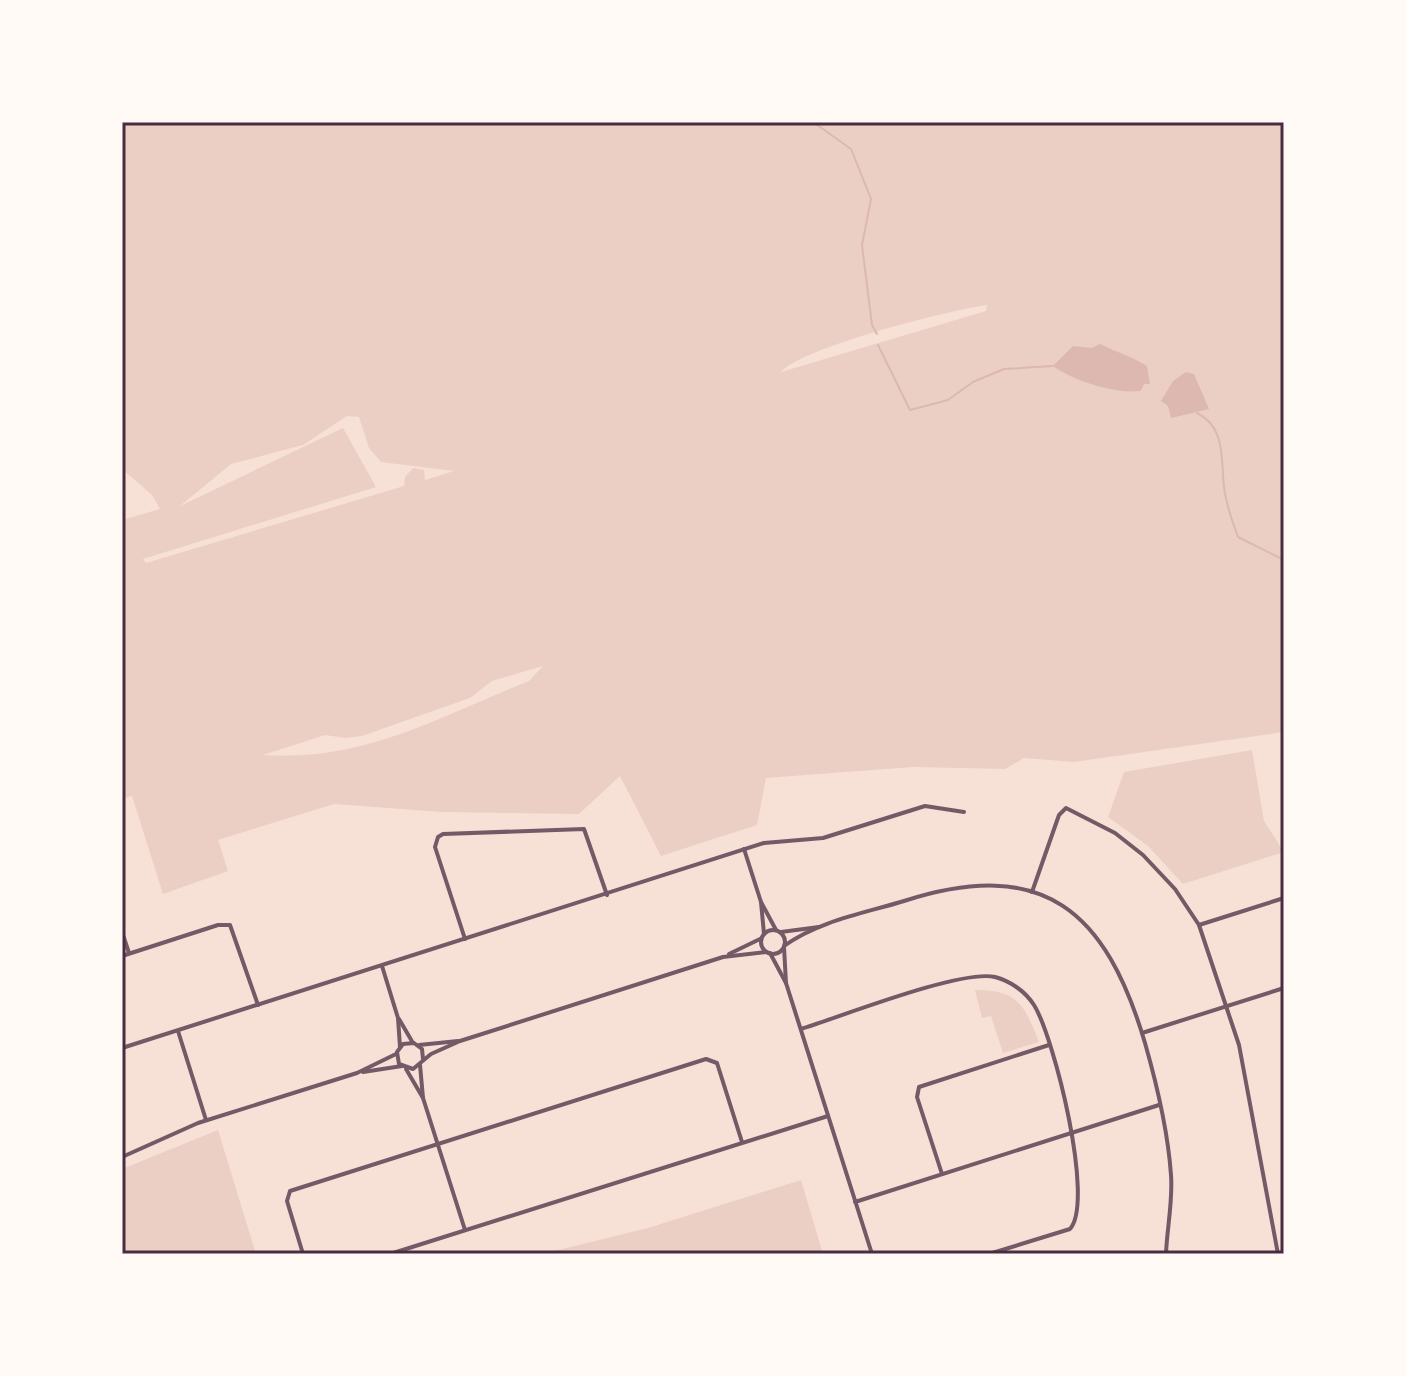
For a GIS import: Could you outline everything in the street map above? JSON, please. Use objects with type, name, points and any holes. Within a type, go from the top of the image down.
[{"type":"street","points":[[122,1048],[776,840],[823,838],[925,806],[964,812]]},
{"type":"street","points":[[1032,892],[1059,815],[1062,810],[1071,809],[1115,833],[1143,855],[1175,889],[1199,925],[1228,1006],[1242,1059],[1278,1254]]},
{"type":"street","points":[[465,939],[435,847],[435,842],[443,834],[584,829],[607,895]]},
{"type":"street","points":[[744,849],[761,902],[784,946],[786,983]]},
{"type":"street","points":[[723,957],[768,953],[822,927],[957,885],[993,884],[1032,892],[1071,913],[1105,946],[1123,977],[1142,1033],[1171,1176],[1166,1254]]},
{"type":"street","points":[[1199,925],[1284,898]]},
{"type":"street","points":[[761,902],[762,947],[786,983],[872,1254]]},
{"type":"street","points":[[122,956],[218,925],[230,925],[258,1005]]},
{"type":"street","points":[[465,1230],[423,1098],[420,1065],[423,1059],[460,1041],[723,957],[778,931],[822,927]]},
{"type":"street","points":[[122,932],[129,953]]},
{"type":"street","points":[[122,1157],[206,1120],[357,1073],[397,1054],[400,1047],[398,1018],[382,966]]},
{"type":"street","points":[[801,1029],[967,976],[983,976],[1010,983],[1027,996],[1040,1017],[1049,1045],[1071,1133],[1079,1188],[1074,1226],[989,1254]]},
{"type":"street","points":[[1142,1033],[1284,988]]},
{"type":"street","points":[[398,1018],[413,1043]]},
{"type":"street","points":[[178,1030],[206,1120]]},
{"type":"street","points":[[400,1047],[413,1043],[460,1041]]},
{"type":"street","points":[[419,1045],[423,1059]]},
{"type":"street","points":[[942,1174],[917,1097],[919,1087],[1049,1045]]},
{"type":"street","points":[[397,1054],[423,1098]]},
{"type":"street","points":[[303,1254],[287,1201],[288,1192],[706,1059],[717,1063],[742,1142]]},
{"type":"street","points":[[357,1073],[420,1065]]},
{"type":"street","points":[[855,1202],[1159,1105]]},
{"type":"street","points":[[390,1254],[828,1116]]},
{"type":"shaded area","points":[[122,122],[1284,122],[1284,732],[1074,762],[1024,758],[1005,769],[913,767],[766,778],[757,825],[661,856],[620,776],[579,814],[442,812],[334,804],[218,840],[228,871],[163,894],[132,796],[122,799],[122,520],[160,509],[152,495],[122,469]],"holes":[[[987,305],[986,311],[781,372],[795,362],[846,341],[942,314]],[[347,416],[359,417],[369,448],[381,462],[454,471],[425,480],[424,470],[413,468],[405,477],[404,486],[146,563],[143,559],[376,487],[343,428],[180,506],[231,464],[303,445]],[[543,666],[529,681],[400,734],[334,751],[263,755],[325,735],[345,738],[362,736],[470,698],[492,681]]]},
{"type":"shaded area","points":[[1100,344],[1147,366],[1150,384],[1144,384],[1141,391],[1107,388],[1083,381],[1053,366],[1073,346],[1092,348]]},
{"type":"shaded area","points":[[1186,372],[1194,374],[1209,409],[1171,418],[1168,406],[1161,401],[1173,381]]},
{"type":"shaded area","points":[[1252,750],[1264,821],[1284,852],[1183,884],[1148,846],[1108,817],[1124,772]]},
{"type":"shaded area","points":[[975,990],[1001,993],[1018,1002],[1039,1042],[1003,1053],[991,1016],[982,1018]]},
{"type":"shaded area","points":[[218,1130],[256,1254],[122,1254],[122,1169]]},
{"type":"shaded area","points":[[801,1180],[823,1254],[542,1254],[648,1228]]},
{"type":"waterway","points":[[813,122],[851,149],[871,199],[862,245],[872,325],[877,334]]},
{"type":"waterway","points":[[878,345],[910,410],[948,400],[973,382],[1004,369],[1053,366]]},
{"type":"waterway","points":[[1197,413],[1206,419],[1217,435],[1226,500],[1238,537],[1284,560]]}]
